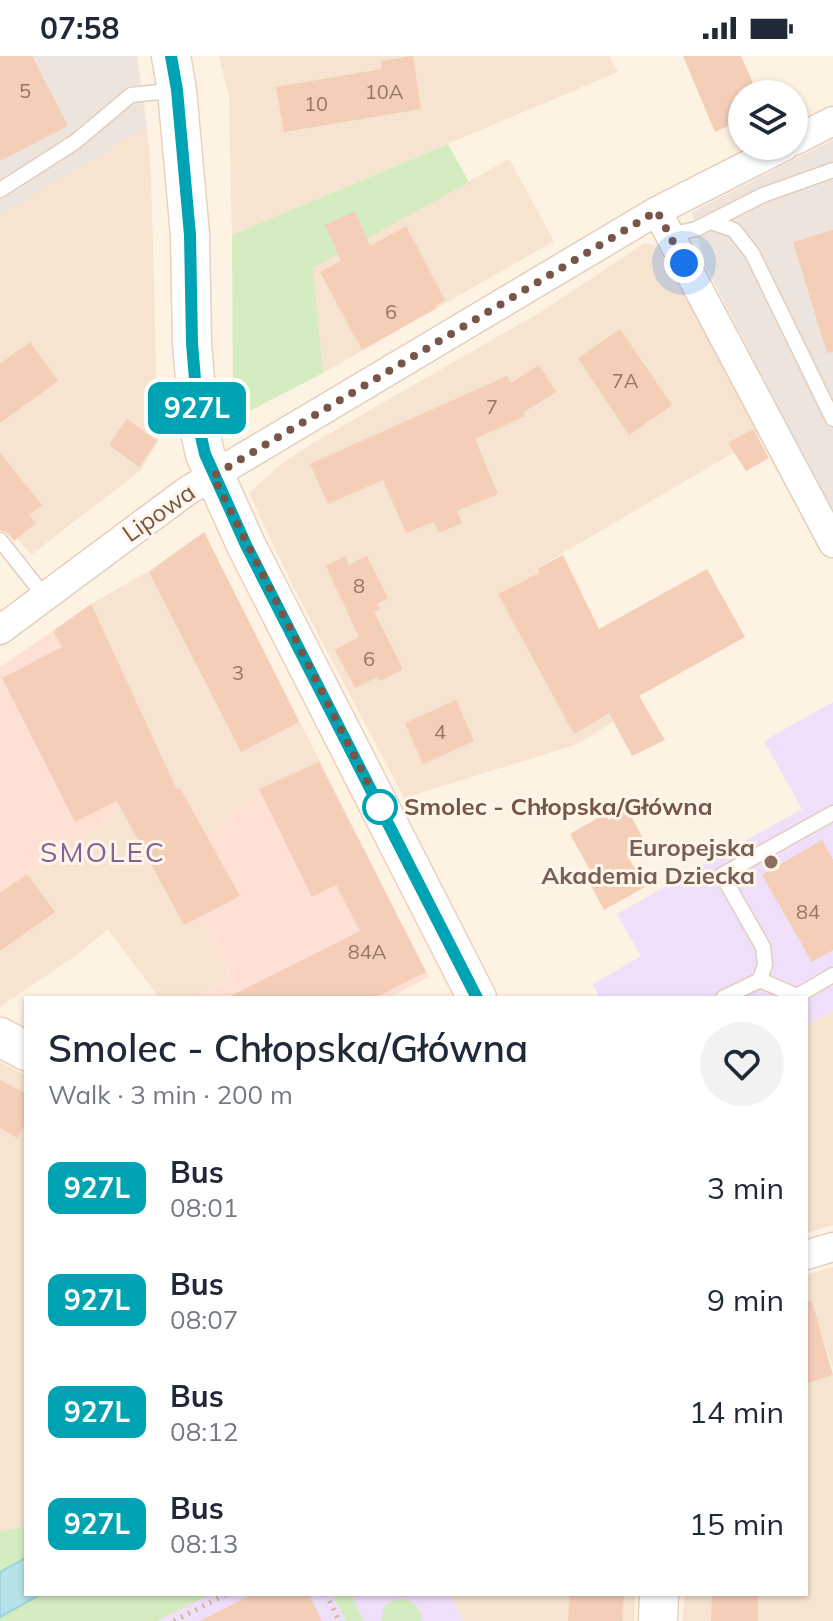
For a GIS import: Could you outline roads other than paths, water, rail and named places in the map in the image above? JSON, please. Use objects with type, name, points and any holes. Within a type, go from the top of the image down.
[{"type":"street","points":[[174,73],[190,235],[192,343],[199,428],[213,476],[476,996]]},
{"type":"street","points":[[808,134],[833,121]]},
{"type":"street","name":"Lipowa","points":[[0,630],[187,491],[663,223],[763,160]]},
{"type":"street","points":[[663,223],[833,543]]},
{"type":"street","points":[[0,1037],[24,1050]]},
{"type":"street","points":[[808,1254],[833,1247]]},
{"type":"street","points":[[658,1621],[659,1596]]},
{"type":"lane","points":[[0,190],[75,142],[131,95],[174,73]]},
{"type":"lane","points":[[663,223],[696,229],[763,195],[833,170]]},
{"type":"lane","points":[[711,222],[734,230],[752,253],[833,419]]},
{"type":"lane","points":[[0,540],[45,597]]},
{"type":"lane","points":[[727,996],[760,980],[765,964],[763,947],[722,875],[833,813]]},
{"type":"lane","points":[[760,980],[797,996],[833,975]]},
{"type":"water","points":[[24,1559],[24,1596],[37,1596],[0,1617],[0,1572]]},
{"type":"place","name":"Smolec - Chłopska/Główna","points":[[380,807]]},
{"type":"place","name":"Europejska Akademia Dziecka","points":[[771,862]]},
{"type":"district","name":"SMOLEC","points":[[103,852]]}]
